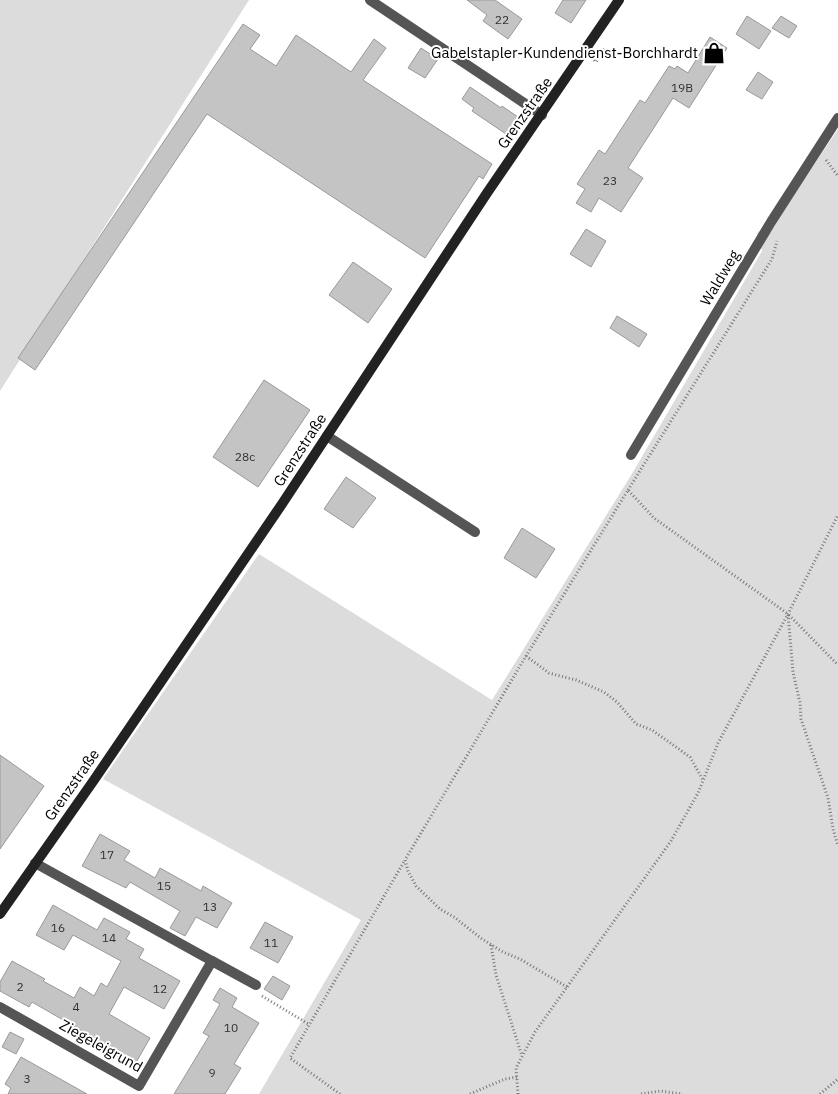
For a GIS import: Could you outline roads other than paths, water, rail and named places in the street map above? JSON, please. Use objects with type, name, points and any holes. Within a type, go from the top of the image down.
[{"type":"street","points":[[370,0],[542,115]]},
{"type":"street","name":"Grenzstraße","points":[[0,914],[99,772],[327,436],[487,194],[619,0]]},
{"type":"street","name":"Waldweg","points":[[631,455],[771,222],[838,118]]},
{"type":"street","points":[[327,436],[475,532]]},
{"type":"street","points":[[35,863],[256,984]]},
{"type":"street","name":"Ziegeleigrund","points":[[0,1007],[139,1086],[212,961]]},
{"type":"place","name":"Gabelstapler-Kundendienst-Borchhardt","points":[[714,53]]}]
